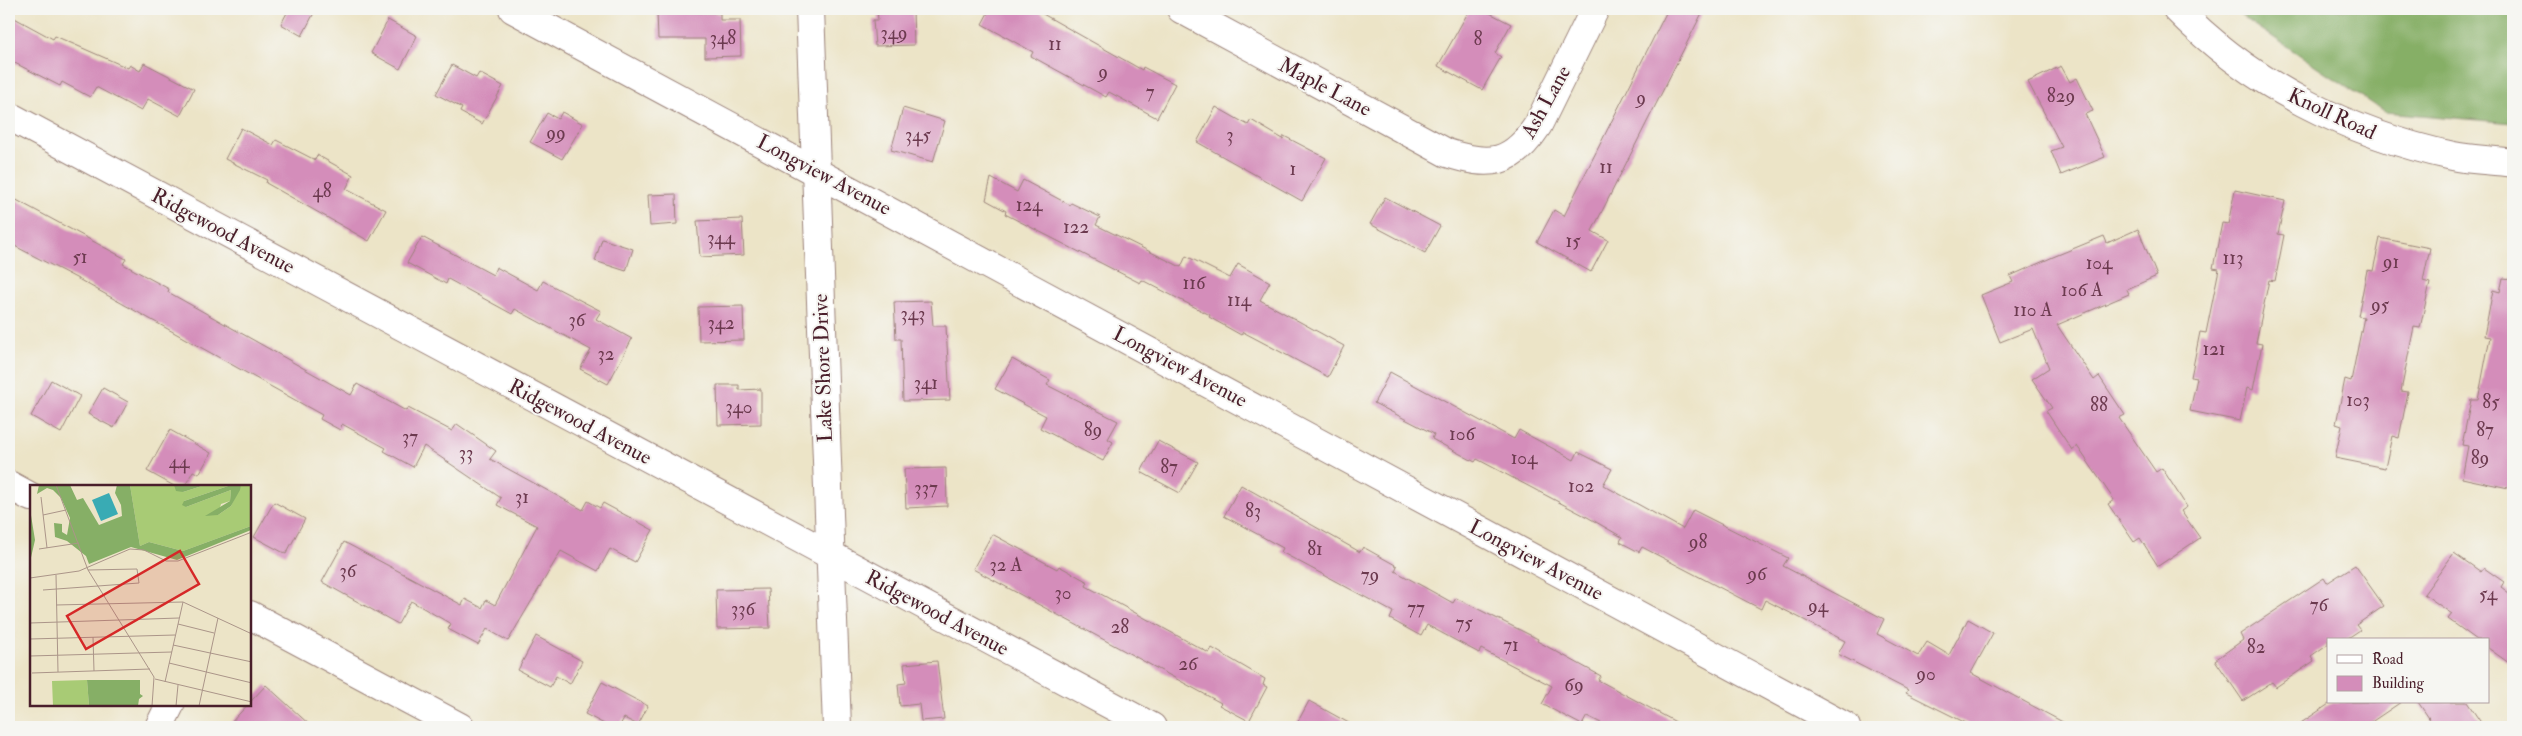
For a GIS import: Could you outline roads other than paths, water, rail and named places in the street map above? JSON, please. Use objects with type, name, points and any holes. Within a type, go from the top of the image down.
[{"type":"street","name":"Longview Avenue","points":[[513,9],[814,169],[1846,727]]},
{"type":"street","name":"Lake Shore Drive","points":[[810,9],[814,169],[837,727]]},
{"type":"street","name":"Maple Lane","points":[[1181,9],[1447,153],[1470,160]]},
{"type":"street","name":"Ash Lane","points":[[1470,160],[1494,160],[1512,153],[1528,141],[1538,125],[1595,9]]},
{"type":"street","name":"Knoll Road","points":[[2177,9],[2240,64],[2290,96],[2342,122],[2398,142],[2445,154],[2513,163]]},
{"type":"street","name":"Ridgewood Avenue","points":[[9,116],[1152,727]]},
{"type":"street","points":[[9,485],[30,496]]},
{"type":"street","points":[[251,615],[460,727]]},
{"type":"street","points":[[158,727],[169,706]]}]
